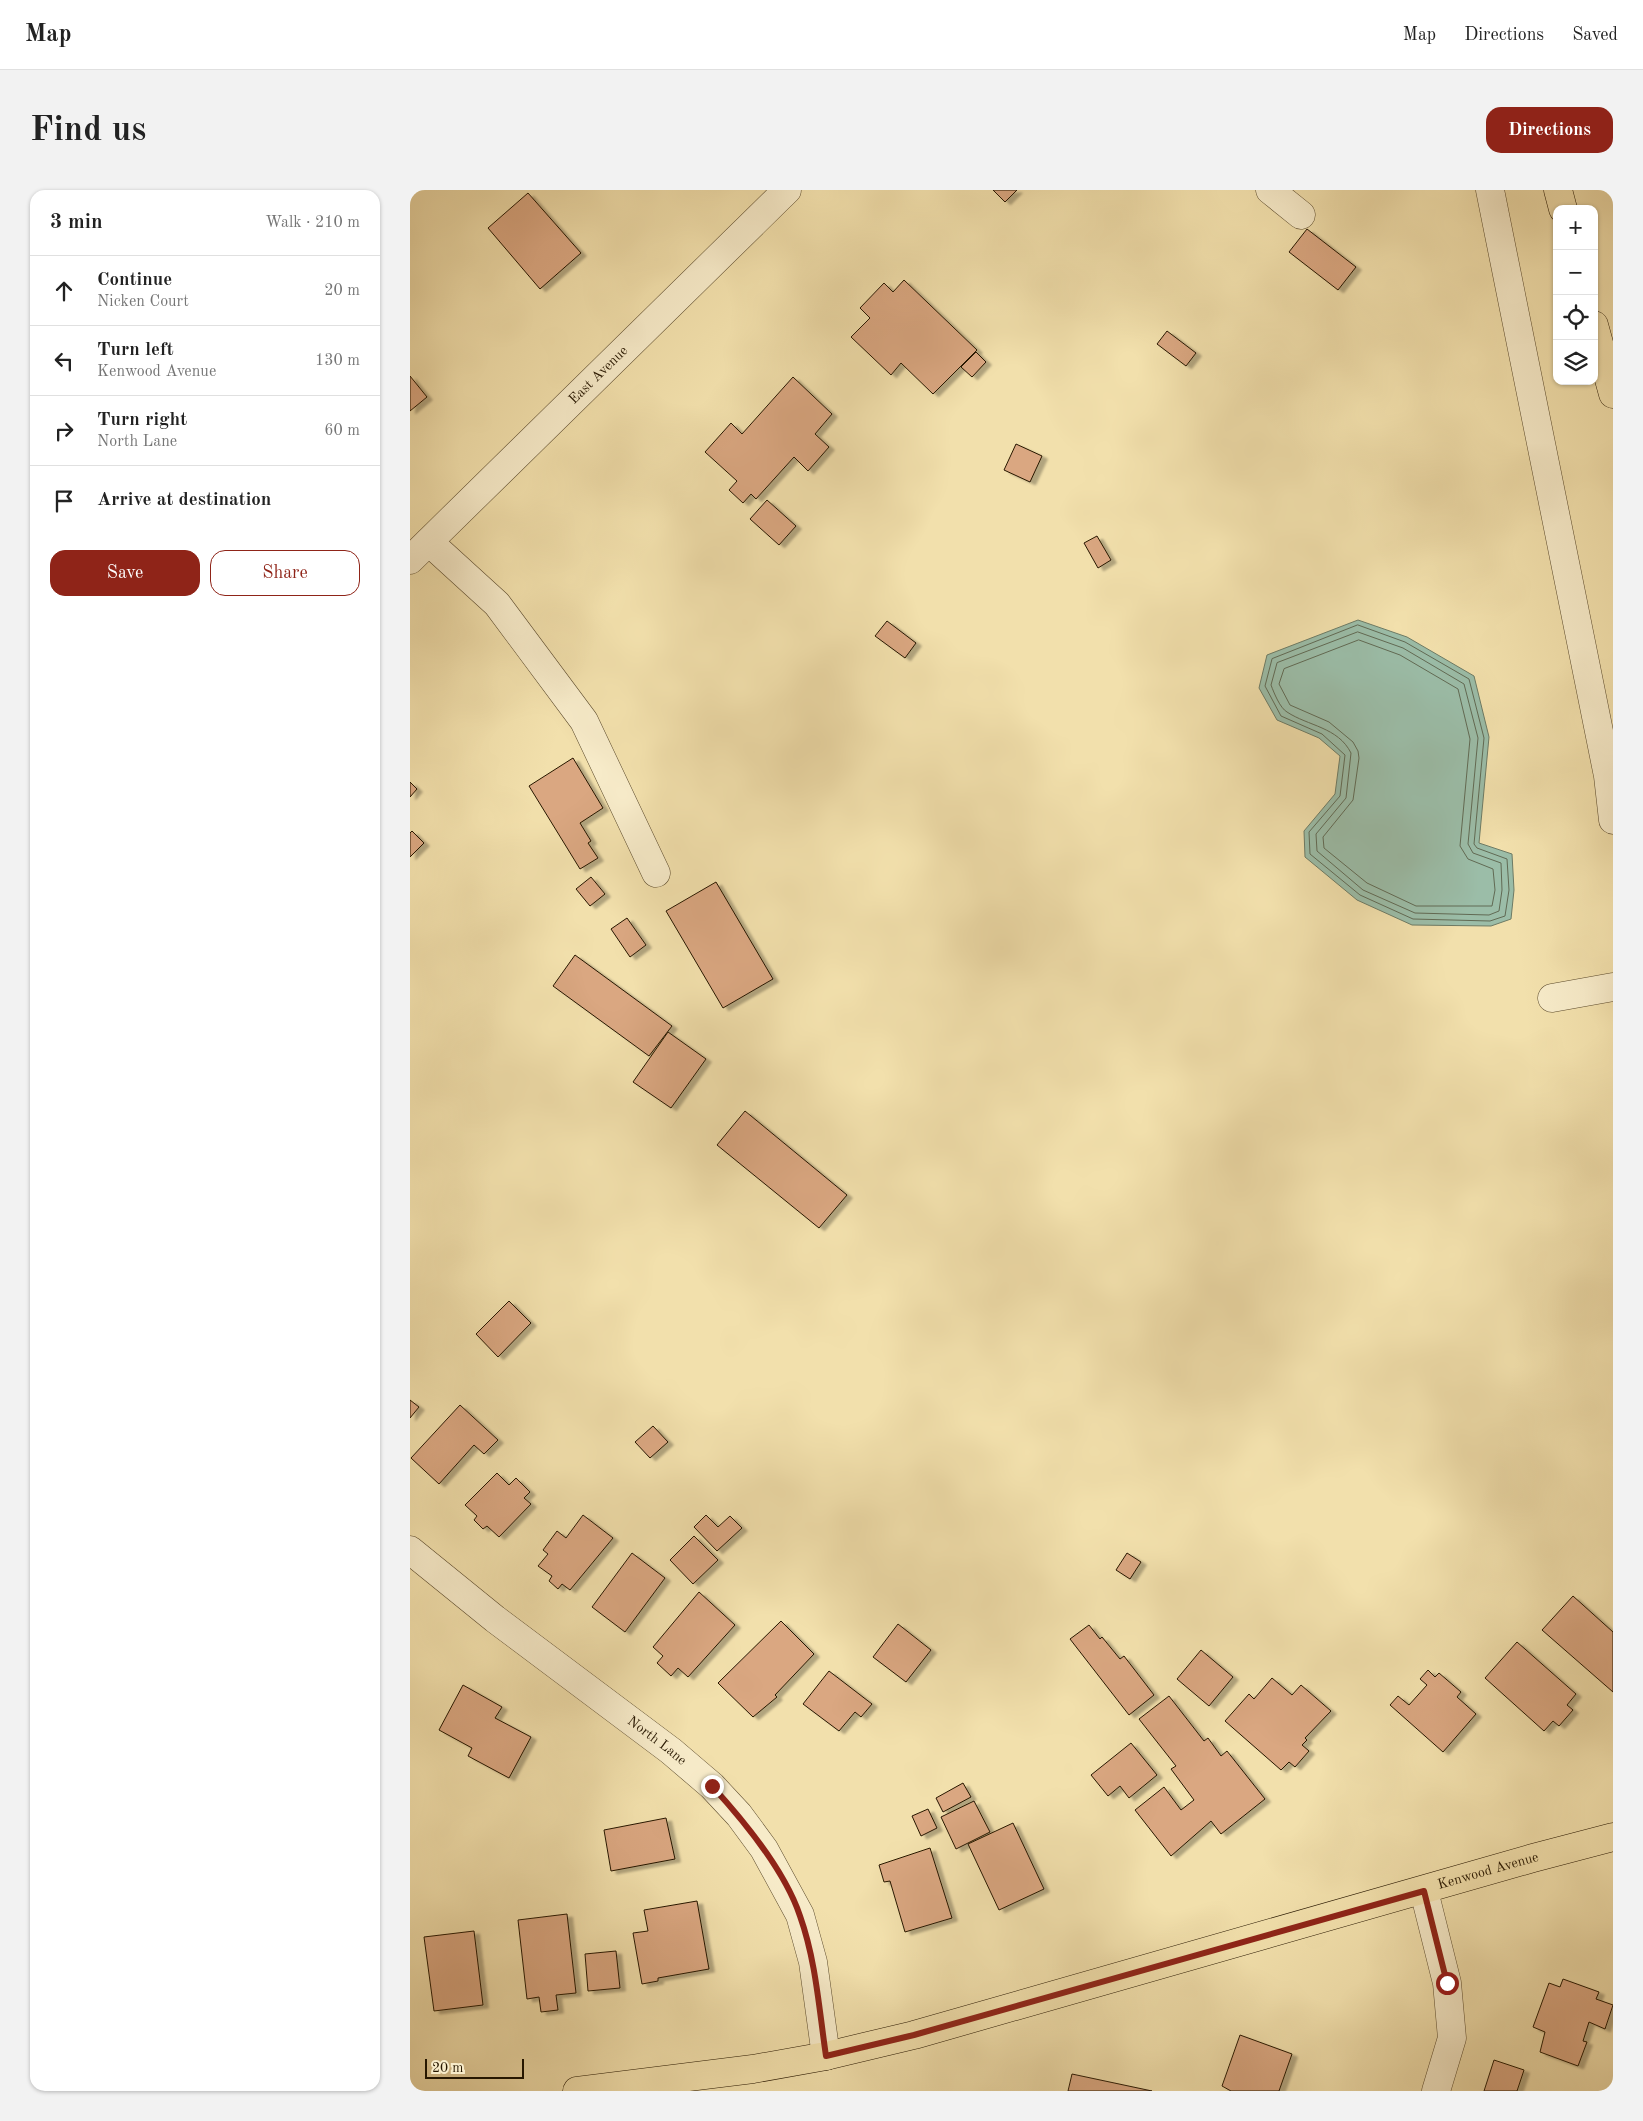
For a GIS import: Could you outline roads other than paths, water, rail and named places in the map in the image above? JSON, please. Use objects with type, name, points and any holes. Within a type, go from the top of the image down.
[{"type":"main road","points":[[1558,190],[1562,205]]},
{"type":"main road","points":[[1598,340],[1613,394]]},
{"type":"main road","name":"Kenwood Avenue","points":[[577,2091],[753,2069],[826,2056],[914,2035],[1424,1891],[1533,1858],[1613,1838]]},
{"type":"street","name":"East Avenue","points":[[419,551],[787,190]]},
{"type":"street","points":[[1270,190],[1301,215]]},
{"type":"street","points":[[1490,190],[1608,776],[1613,820]]},
{"type":"street","points":[[419,551],[497,604],[584,721],[656,873]]},
{"type":"street","points":[[1552,998],[1613,987]]},
{"type":"street","name":"North Lane","points":[[410,1550],[495,1619],[672,1751],[712,1786],[739,1815],[764,1849],[800,1915],[813,1962],[826,2056]]},
{"type":"street","points":[[1424,1891],[1447,1983],[1452,2038],[1436,2091]]},
{"type":"water","points":[[1358,620],[1407,637],[1474,676],[1489,737],[1479,843],[1512,854],[1514,890],[1511,919],[1491,926],[1412,925],[1357,900],[1305,857],[1304,831],[1335,794],[1340,756],[1319,738],[1277,720],[1259,688],[1267,655]]}]
